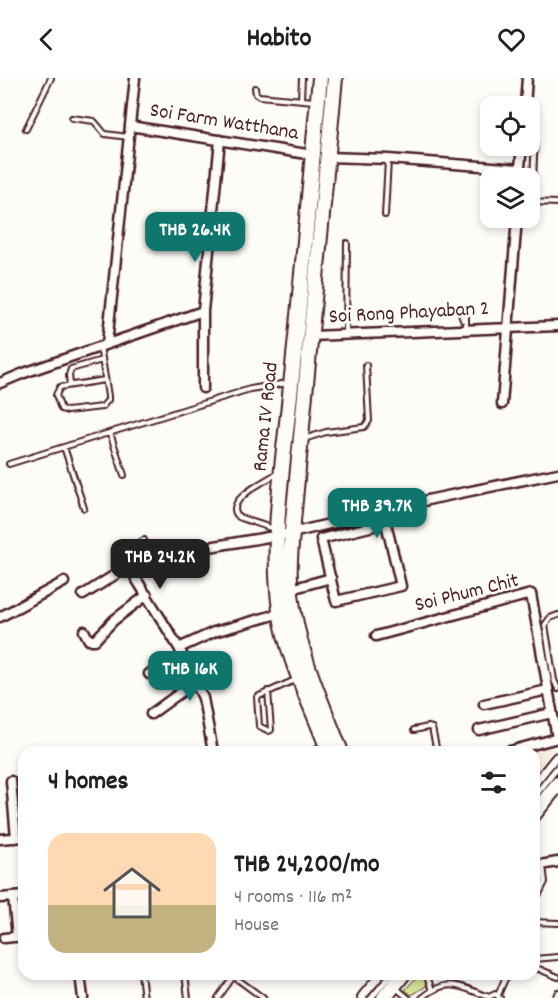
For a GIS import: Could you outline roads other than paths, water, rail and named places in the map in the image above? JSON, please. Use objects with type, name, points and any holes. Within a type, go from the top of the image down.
[{"type":"main road","name":"Rama IV Road","points":[[320,78],[283,467],[282,534],[300,639],[331,746]]},
{"type":"main road","name":"Rama IV Road","points":[[330,746],[288,644],[281,613],[277,578],[282,534],[300,439],[335,78]]},
{"type":"main road","points":[[313,155],[327,157]]},
{"type":"main road","points":[[540,782],[558,760]]},
{"type":"main road","points":[[540,806],[558,784]]},
{"type":"main road","points":[[365,998],[380,980]]},
{"type":"main road","points":[[384,998],[398,980]]},
{"type":"street","points":[[104,345],[135,78]]},
{"type":"street","points":[[526,96],[527,78]]},
{"type":"street","name":"Soi Farm Watthana","points":[[130,126],[313,155]]},
{"type":"street","points":[[203,388],[203,311],[220,140]]},
{"type":"street","points":[[327,157],[388,159],[480,171]]},
{"type":"street","points":[[179,222],[212,225]]},
{"type":"street","points":[[502,404],[515,228]]},
{"type":"street","points":[[0,383],[203,311]]},
{"type":"street","name":"Soi Rong Phayaban 2","points":[[311,336],[346,335],[463,323],[508,328],[558,326]]},
{"type":"street","points":[[203,548],[282,534],[432,499],[558,473]]},
{"type":"street","points":[[386,523],[401,586],[336,601],[331,578],[321,539],[386,523]]},
{"type":"street","points":[[119,550],[181,652],[202,698],[212,746]]},
{"type":"street","points":[[83,595],[129,566]]},
{"type":"street","points":[[291,589],[331,578]]},
{"type":"street","points":[[0,617],[64,582]]},
{"type":"street","name":"Soi Phum Chit","points":[[376,636],[531,594],[558,738]]},
{"type":"street","points":[[84,631],[89,640],[95,640],[114,620],[147,595]]},
{"type":"street","points":[[149,674],[214,632],[281,613]]},
{"type":"street","points":[[151,714],[195,682]]},
{"type":"street","points":[[484,704],[548,690]]},
{"type":"street","points":[[479,730],[552,713]]},
{"type":"street","points":[[528,746],[558,738]]},
{"type":"street","points":[[11,782],[18,826]]},
{"type":"street","points":[[0,839],[18,838]]},
{"type":"street","points":[[540,865],[558,862]]},
{"type":"street","points":[[13,897],[18,922]]},
{"type":"street","points":[[0,898],[18,897]]},
{"type":"street","points":[[4,938],[18,937]]},
{"type":"street","points":[[81,980],[83,998]]},
{"type":"lane","points":[[26,129],[51,78]]},
{"type":"lane","points":[[301,99],[302,78]]},
{"type":"lane","points":[[255,88],[259,96],[318,101]]},
{"type":"lane","points":[[72,118],[94,122],[105,134],[129,137]]},
{"type":"lane","points":[[385,215],[388,159]]},
{"type":"lane","points":[[540,202],[558,203]]},
{"type":"lane","points":[[346,335],[347,243]]},
{"type":"lane","points":[[104,345],[102,360],[105,380],[108,400],[102,407],[67,411],[60,409],[57,401],[57,391],[60,387],[105,380]]},
{"type":"lane","points":[[70,385],[70,369],[102,360]]},
{"type":"lane","points":[[300,439],[326,432],[364,428],[369,422],[366,365]]},
{"type":"lane","points":[[9,464],[250,389],[292,383]]},
{"type":"lane","points":[[110,433],[124,475]]},
{"type":"lane","points":[[64,447],[84,508]]},
{"type":"lane","points":[[282,534],[259,523],[241,518],[237,514],[237,509],[238,503],[252,487],[279,473],[283,467]]},
{"type":"lane","points":[[119,550],[144,540]]},
{"type":"lane","points":[[558,615],[550,618],[545,625],[554,680],[558,689]]},
{"type":"lane","points":[[268,691],[272,730],[269,731],[259,726],[256,698],[268,691],[300,677]]},
{"type":"lane","points":[[414,730],[432,728],[436,746]]},
{"type":"lane","points":[[540,868],[544,882],[540,892]]},
{"type":"lane","points":[[540,922],[558,923]]},
{"type":"lane","points":[[540,958],[558,957]]},
{"type":"lane","points":[[540,970],[558,977]]},
{"type":"lane","points":[[142,980],[144,998]]},
{"type":"lane","points":[[186,980],[188,998]]},
{"type":"lane","points":[[218,998],[230,980]]},
{"type":"lane","points":[[241,980],[263,998]]},
{"type":"lane","points":[[428,980],[432,990]]},
{"type":"lane","points":[[422,998],[439,986],[454,984],[489,997],[493,994],[499,996],[505,980]]},
{"type":"lane","points":[[393,986],[408,998]]},
{"type":"lane","points":[[555,998],[558,992]]},
{"type":"railway","points":[[540,784],[558,761]]},
{"type":"railway","points":[[367,998],[382,980]]}]
